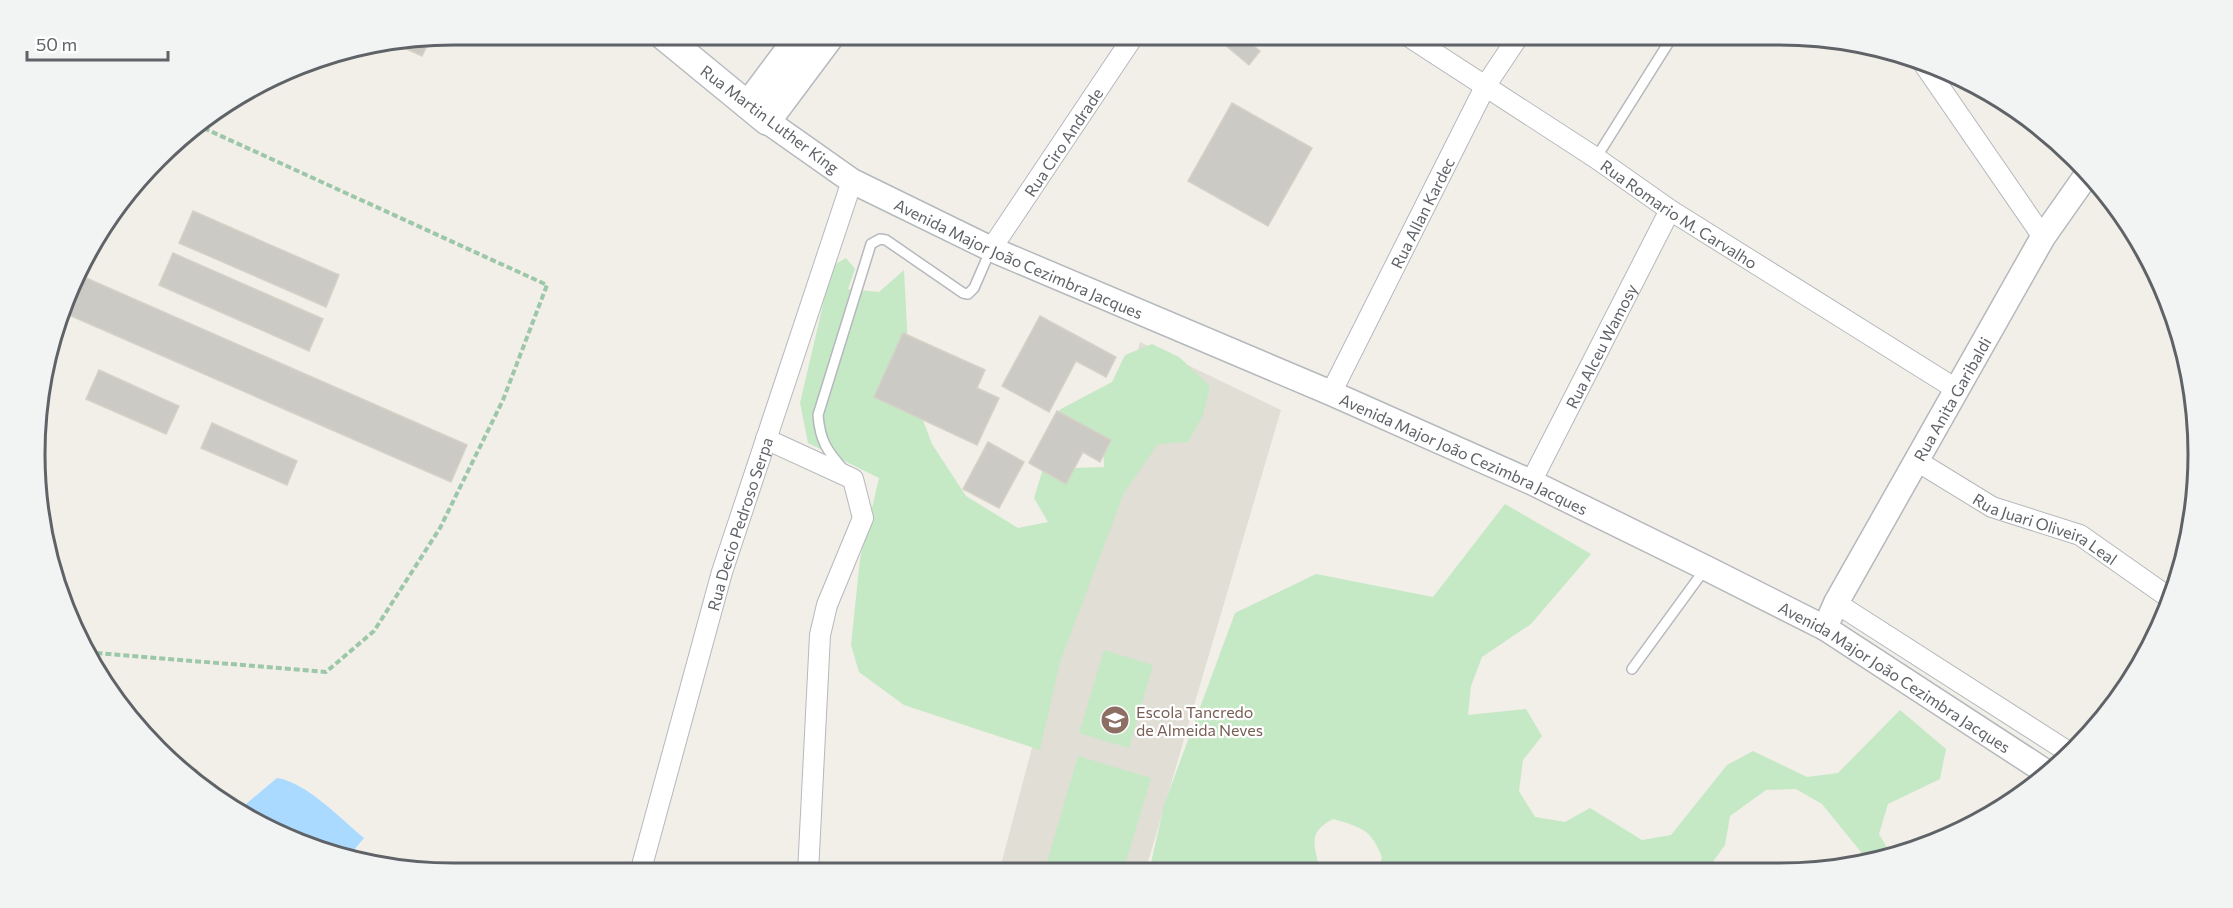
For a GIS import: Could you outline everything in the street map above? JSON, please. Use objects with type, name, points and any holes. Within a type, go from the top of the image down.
[{"type":"main road","name":"Rua Martin Luther King","points":[[674,45],[757,113]]},
{"type":"main road","points":[[757,113],[795,45]]},
{"type":"main road","points":[[757,113],[821,45]]},
{"type":"street","name":"Rua Ciro Andrade","points":[[991,249],[1128,45]]},
{"type":"street","name":"Rua Romario M. Carvalho","points":[[1422,45],[1596,158],[1670,210],[1956,389]]},
{"type":"street","name":"Rua Allan Kardec","points":[[1331,393],[1486,85],[1513,45]]},
{"type":"street","points":[[1932,75],[2043,237]]},
{"type":"street","name":"Rua Martin Luther King","points":[[757,113],[852,181]]},
{"type":"street","name":"Rua Anita Garibaldi","points":[[1825,628],[1836,603],[2043,237],[2083,180]]},
{"type":"street","name":"Avenida Major João Cezimbra Jacques","points":[[852,181],[991,249],[1331,393],[1531,482],[1707,567],[1825,628],[2041,768]]},
{"type":"street","name":"Rua Decio Pedroso Serpa","points":[[643,863],[722,572],[852,181]]},
{"type":"street","name":"Rua Alceu Wamosy","points":[[1531,482],[1670,210]]},
{"type":"street","points":[[766,439],[853,479],[863,518],[827,605],[820,635],[809,863]]},
{"type":"street","name":"Rua Juari Oliveira Leal","points":[[1917,461],[1992,507],[2080,535],[2163,593]]},
{"type":"street","points":[[1836,603],[2063,748]]},
{"type":"lane","points":[[1596,158],[1667,45]]},
{"type":"lane","points":[[853,479],[827,451],[819,433],[818,415],[871,244],[880,239],[886,240],[963,293],[968,294],[974,288],[991,249]]},
{"type":"lane","points":[[1632,669],[1707,567]]},
{"type":"path","points":[[97,653],[326,672],[374,631],[440,528],[502,400],[547,285],[207,129]]},
{"type":"shaded area","name":"Escola Tancredo de Almeida Neves","points":[[1140,342],[1281,410],[1148,863],[1001,863]]},
{"type":"green space","points":[[846,258],[855,269],[848,289],[879,292],[904,270],[910,386],[932,444],[966,496],[1018,528],[1048,522],[1034,498],[1043,469],[1104,467],[1103,438],[1073,435],[1059,410],[1112,382],[1125,355],[1152,344],[1179,357],[1210,386],[1203,415],[1188,442],[1158,444],[1124,493],[1060,662],[1040,750],[904,705],[859,672],[851,645],[860,559],[879,478],[808,443],[800,403],[832,266]]},
{"type":"green space","points":[[1505,504],[1591,554],[1531,624],[1482,657],[1471,686],[1468,715],[1526,709],[1542,736],[1523,760],[1519,791],[1535,817],[1565,822],[1590,808],[1642,840],[1671,835],[1727,765],[1753,751],[1807,777],[1838,773],[1900,710],[1946,749],[1940,779],[1888,804],[1879,834],[1887,848],[1862,854],[1822,804],[1796,789],[1766,790],[1730,816],[1725,845],[1712,863],[1380,863],[1382,857],[1369,835],[1358,827],[1333,819],[1324,824],[1316,835],[1314,841],[1318,863],[1151,863],[1164,805],[1235,613],[1316,574],[1433,597]]},
{"type":"green space","points":[[1104,650],[1153,665],[1129,748],[1079,733]]},
{"type":"green space","points":[[1078,756],[1151,778],[1126,863],[1047,863]]},
{"type":"water","points":[[277,778],[288,781],[311,794],[364,838],[354,850],[348,849],[297,832],[245,805]]},
{"type":"building","points":[[1225,45],[1253,45],[1260,51],[1249,65]]},
{"type":"building","points":[[427,46],[422,56],[404,48]]},
{"type":"building","points":[[1232,103],[1312,148],[1268,226],[1188,181]]},
{"type":"building","points":[[193,211],[339,275],[326,307],[179,243]]},
{"type":"building","points":[[173,253],[323,319],[309,351],[159,285]]},
{"type":"building","points":[[85,277],[467,445],[451,482],[70,315]]},
{"type":"building","points":[[1040,316],[1116,357],[1106,377],[1076,361],[1049,412],[1002,386]]},
{"type":"building","points":[[903,333],[985,370],[977,388],[999,398],[977,445],[874,397]]},
{"type":"building","points":[[99,370],[179,406],[166,434],[86,399]]},
{"type":"building","points":[[1057,411],[1111,440],[1100,462],[1083,452],[1066,484],[1029,463]]},
{"type":"building","points":[[212,423],[297,461],[287,485],[201,448]]},
{"type":"building","points":[[988,442],[1024,462],[999,508],[963,489]]},
{"type":"place","name":"Escola Tancredo de Almeida Neves","points":[[1115,720]]}]
